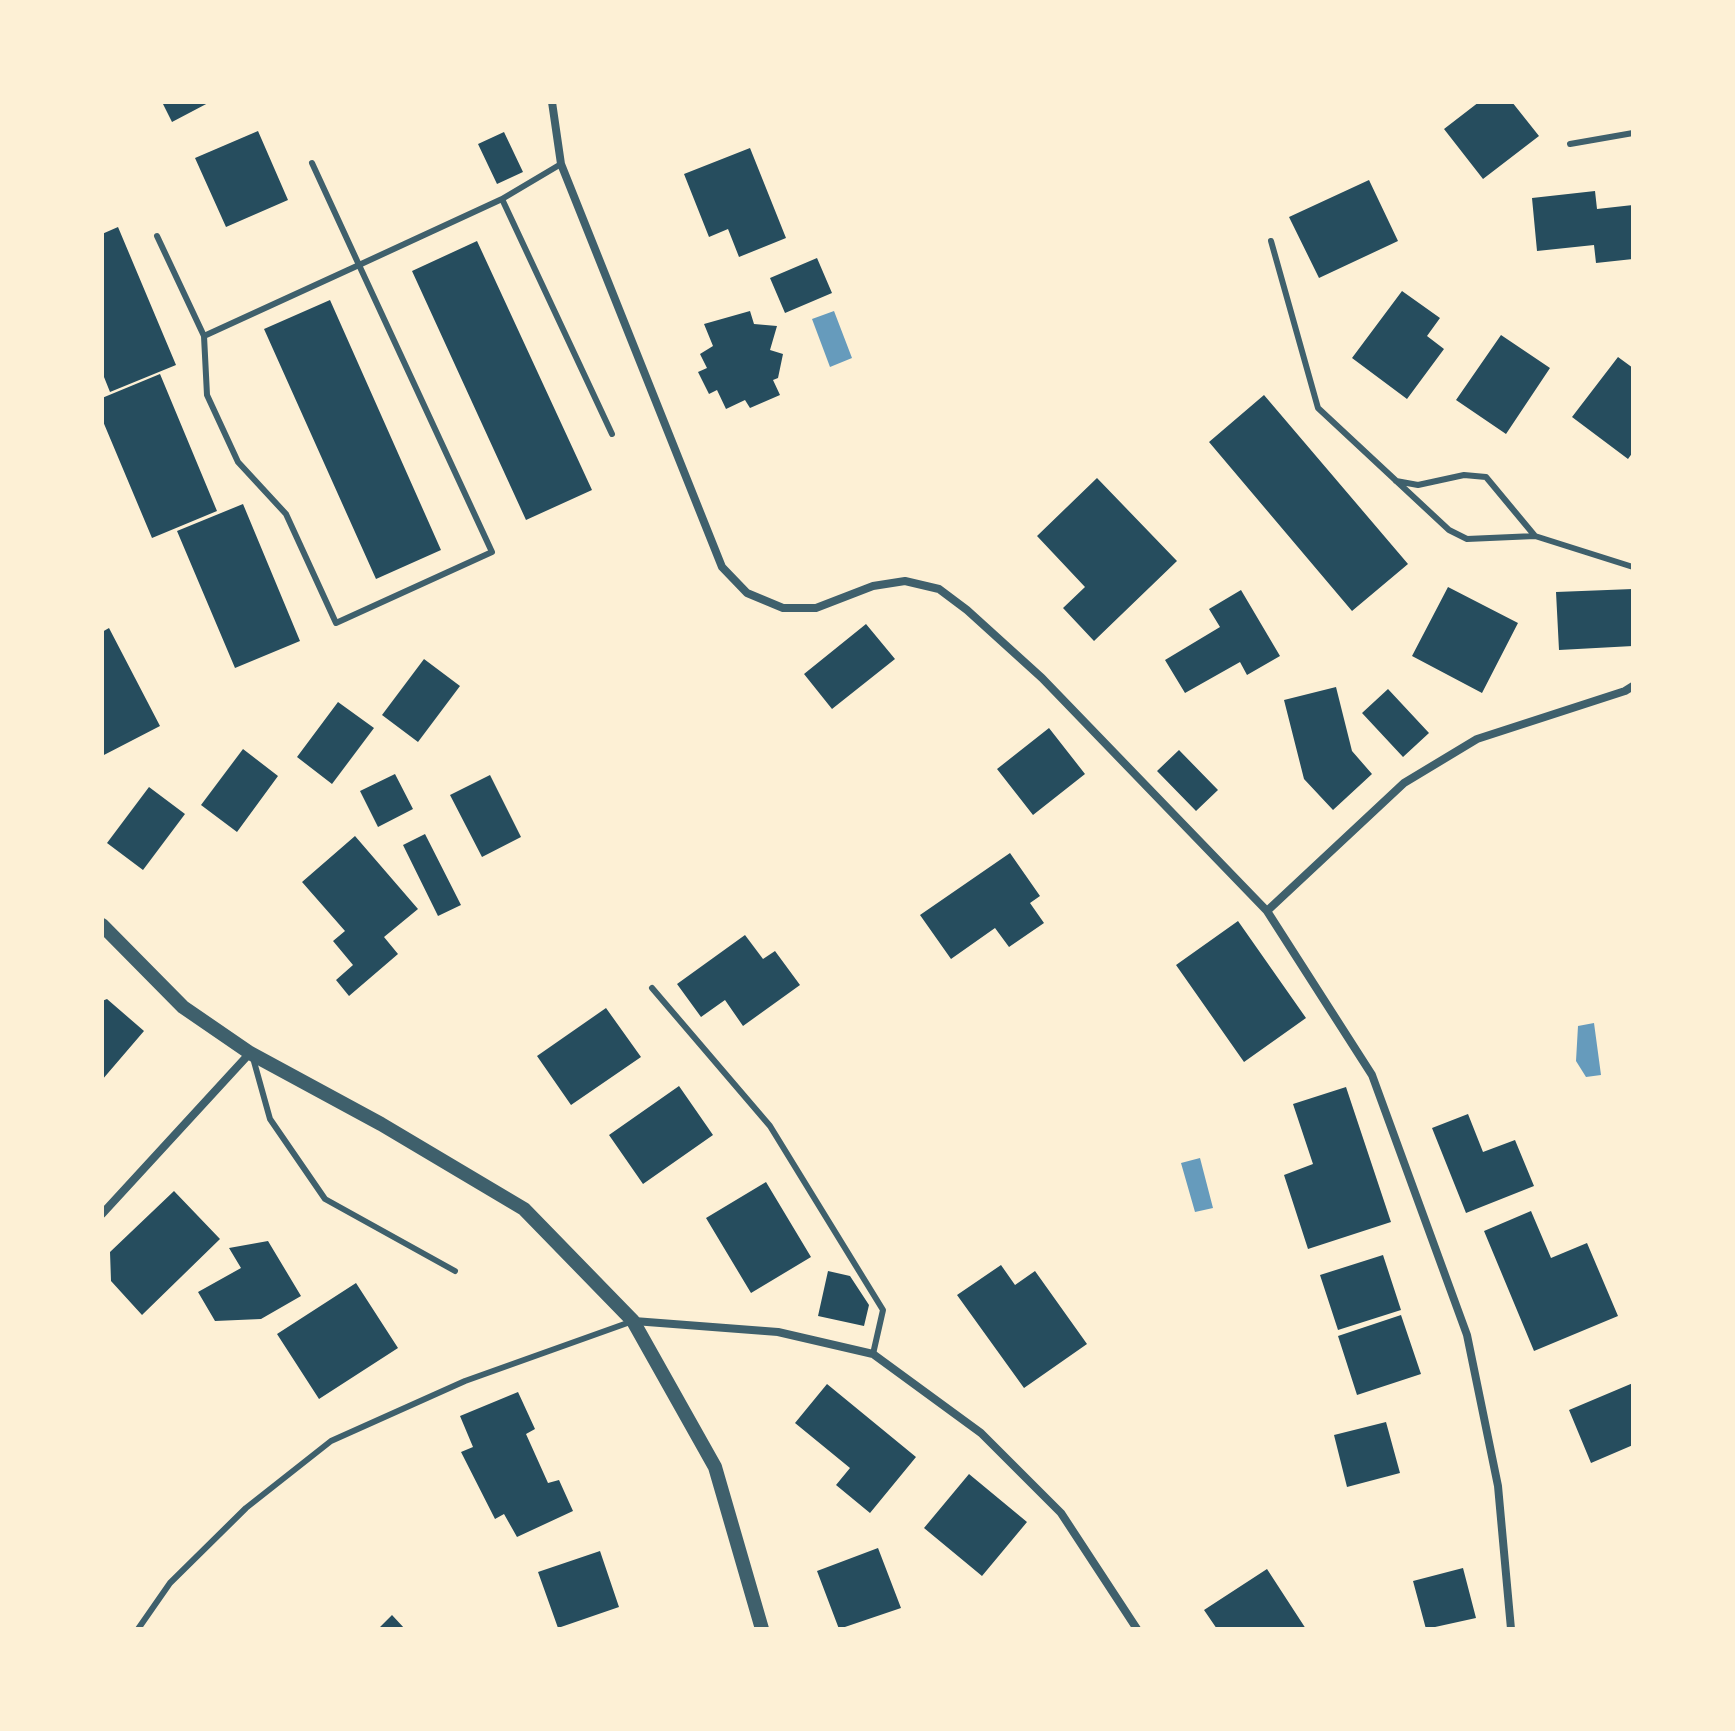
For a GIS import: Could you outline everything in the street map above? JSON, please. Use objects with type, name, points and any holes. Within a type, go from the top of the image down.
[{"type":"street","points":[[552,102],[561,164],[722,567],[747,593],[783,608],[816,608],[873,586],[905,581],[939,589],[967,610],[1042,678],[1267,911],[1372,1075],[1467,1335],[1498,1486],[1511,1629]]},
{"type":"street","points":[[1267,911],[1404,783],[1477,739],[1633,686]]},
{"type":"street","points":[[102,925],[183,1007],[251,1054],[381,1124],[524,1209],[633,1321],[715,1467],[762,1629]]},
{"type":"street","points":[[102,1214],[251,1054]]},
{"type":"street","points":[[633,1321],[778,1332],[873,1354],[981,1433],[1061,1513],[1137,1629]]},
{"type":"lane","points":[[1570,144],[1633,133]]},
{"type":"lane","points":[[157,236],[204,336],[207,395],[238,462],[286,514],[336,623],[492,552],[312,163]]},
{"type":"lane","points":[[204,336],[502,199],[561,164]]},
{"type":"lane","points":[[502,199],[612,434]]},
{"type":"lane","points":[[1271,241],[1318,408],[1396,481],[1458,536],[1467,539],[1535,536],[1633,567]]},
{"type":"lane","points":[[1396,481],[1418,485],[1464,475],[1486,477],[1535,536]]},
{"type":"lane","points":[[652,988],[770,1126],[883,1310],[873,1354]]},
{"type":"lane","points":[[251,1054],[270,1119],[325,1199],[455,1271]]},
{"type":"lane","points":[[138,1629],[170,1583],[224,1529],[331,1441],[465,1381],[633,1321]]},
{"type":"water","points":[[834,311],[852,358],[830,367],[812,319]]},
{"type":"water","points":[[1594,1023],[1601,1075],[1586,1077],[1576,1061],[1578,1026]]},
{"type":"water","points":[[1200,1158],[1213,1208],[1195,1212],[1181,1163]]},
{"type":"building","points":[[162,102],[210,102],[172,122]]},
{"type":"building","points":[[1479,102],[1512,102],[1539,136],[1483,179],[1444,129]]},
{"type":"building","points":[[258,131],[288,200],[226,227],[195,158]]},
{"type":"building","points":[[504,132],[523,172],[497,184],[478,144]]},
{"type":"building","points":[[750,148],[786,238],[739,257],[728,229],[709,237],[684,174]]},
{"type":"building","points":[[1369,180],[1398,241],[1319,278],[1289,217]]},
{"type":"building","points":[[1595,191],[1597,209],[1633,205],[1633,259],[1596,263],[1594,245],[1537,251],[1532,198]]},
{"type":"building","points":[[118,227],[176,365],[110,392],[102,372],[102,234]]},
{"type":"building","points":[[477,241],[592,490],[526,520],[412,271]]},
{"type":"building","points":[[817,258],[832,293],[785,313],[770,278]]},
{"type":"building","points":[[1402,291],[1440,318],[1427,336],[1444,349],[1407,399],[1352,358]]},
{"type":"building","points":[[330,300],[441,550],[376,579],[264,329]]},
{"type":"building","points":[[750,311],[754,324],[777,326],[770,350],[783,354],[778,378],[773,380],[780,395],[750,408],[745,400],[726,409],[717,390],[709,394],[698,372],[707,368],[700,354],[713,346],[704,324]]},
{"type":"building","points":[[1501,335],[1550,368],[1506,434],[1456,400]]},
{"type":"building","points":[[1618,357],[1633,368],[1633,452],[1628,459],[1572,417]]},
{"type":"building","points":[[160,374],[217,511],[152,538],[102,419],[102,398]]},
{"type":"building","points":[[1264,395],[1408,564],[1352,611],[1209,442]]},
{"type":"building","points":[[1097,478],[1177,561],[1094,641],[1063,608],[1085,587],[1037,536]]},
{"type":"building","points":[[243,504],[300,641],[235,668],[177,531]]},
{"type":"building","points":[[1448,587],[1518,623],[1482,693],[1412,656]]},
{"type":"building","points":[[1633,589],[1633,646],[1559,650],[1556,592]]},
{"type":"building","points":[[1241,590],[1280,656],[1247,675],[1240,662],[1185,693],[1165,660],[1220,627],[1209,609]]},
{"type":"building","points":[[866,624],[895,659],[832,709],[804,674]]},
{"type":"building","points":[[109,628],[160,726],[102,756],[102,632]]},
{"type":"building","points":[[424,659],[460,686],[418,742],[382,715]]},
{"type":"building","points":[[1336,687],[1352,751],[1372,774],[1333,810],[1304,779],[1284,700]]},
{"type":"building","points":[[1388,689],[1429,733],[1403,757],[1362,713]]},
{"type":"building","points":[[338,702],[374,728],[332,784],[297,757]]},
{"type":"building","points":[[1049,728],[1085,774],[1033,815],[997,769]]},
{"type":"building","points":[[243,749],[278,776],[237,832],[201,805]]},
{"type":"building","points":[[1179,750],[1218,790],[1196,811],[1157,771]]},
{"type":"building","points":[[395,774],[413,809],[378,827],[360,791]]},
{"type":"building","points":[[490,775],[521,837],[482,857],[450,795]]},
{"type":"building","points":[[149,787],[185,814],[143,870],[107,843]]},
{"type":"building","points":[[425,834],[461,905],[438,916],[403,845]]},
{"type":"building","points":[[355,836],[418,909],[384,937],[398,954],[349,996],[336,980],[353,965],[333,941],[345,931],[302,882]]},
{"type":"building","points":[[1010,853],[1040,896],[1030,903],[1044,923],[1009,947],[995,928],[951,959],[920,915]]},
{"type":"building","points":[[1238,921],[1306,1018],[1244,1062],[1176,965]]},
{"type":"building","points":[[745,935],[763,959],[775,951],[800,985],[743,1026],[725,1000],[701,1017],[677,984]]},
{"type":"building","points":[[107,999],[144,1031],[102,1080],[102,1001]]},
{"type":"building","points":[[606,1008],[641,1057],[571,1105],[537,1056]]},
{"type":"building","points":[[679,1086],[713,1135],[643,1184],[609,1135]]},
{"type":"building","points":[[1346,1087],[1391,1222],[1308,1249],[1284,1175],[1313,1164],[1293,1104]]},
{"type":"building","points":[[1468,1114],[1483,1152],[1515,1140],[1534,1186],[1466,1213],[1432,1128]]},
{"type":"building","points":[[766,1182],[811,1257],[751,1293],[706,1218]]},
{"type":"building","points":[[174,1191],[220,1239],[142,1315],[111,1281],[110,1252]]},
{"type":"building","points":[[1531,1211],[1551,1258],[1587,1243],[1618,1316],[1534,1351],[1484,1231]]},
{"type":"building","points":[[268,1241],[301,1296],[261,1319],[215,1321],[198,1292],[241,1268],[229,1248]]},
{"type":"building","points":[[1383,1255],[1401,1310],[1338,1330],[1320,1275]]},
{"type":"building","points":[[1001,1265],[1015,1285],[1035,1271],[1087,1344],[1024,1388],[957,1295]]},
{"type":"building","points":[[828,1271],[850,1276],[869,1305],[864,1326],[818,1316]]},
{"type":"building","points":[[356,1283],[398,1348],[319,1399],[277,1334]]},
{"type":"building","points":[[1401,1315],[1421,1374],[1357,1395],[1338,1336]]},
{"type":"building","points":[[1633,1383],[1633,1445],[1591,1463],[1569,1410]]},
{"type":"building","points":[[827,1384],[916,1457],[870,1513],[836,1485],[850,1468],[795,1423]]},
{"type":"building","points":[[518,1392],[535,1429],[526,1434],[548,1483],[559,1480],[573,1511],[517,1537],[504,1514],[495,1519],[461,1452],[473,1447],[460,1416]]},
{"type":"building","points":[[1386,1422],[1400,1473],[1347,1487],[1334,1435]]},
{"type":"building","points":[[969,1474],[1027,1522],[982,1576],[924,1528]]},
{"type":"building","points":[[878,1548],[901,1608],[839,1629],[817,1571]]},
{"type":"building","points":[[600,1551],[619,1607],[558,1628],[538,1572]]},
{"type":"building","points":[[1463,1568],[1476,1618],[1426,1629],[1413,1581]]},
{"type":"building","points":[[1267,1569],[1306,1629],[1217,1629],[1204,1610]]},
{"type":"building","points":[[392,1615],[405,1629],[378,1629]]}]
